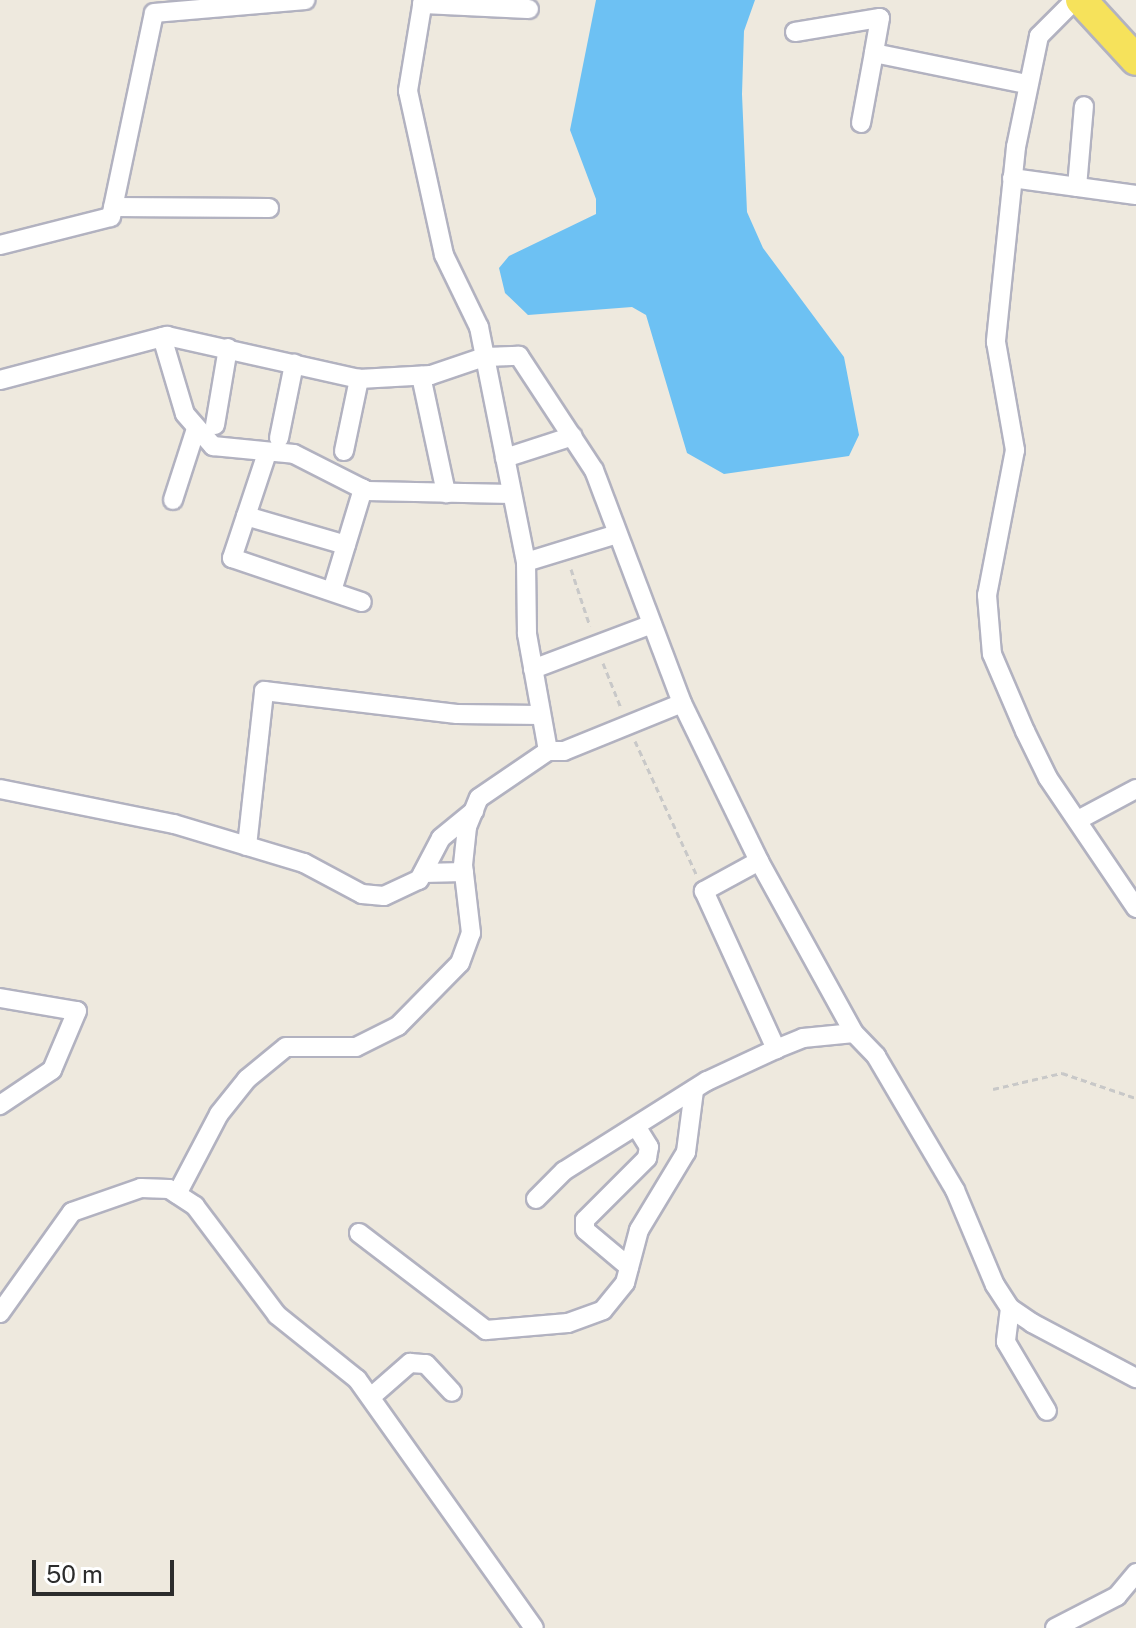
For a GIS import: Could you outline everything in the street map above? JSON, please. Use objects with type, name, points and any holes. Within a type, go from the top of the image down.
[{"type":"main road","points":[[1078,0],[1136,60]]},
{"type":"street","points":[[0,245],[95,226],[111,217],[154,13],[305,0]]},
{"type":"street","points":[[1078,0],[1039,36],[1027,84],[1012,178],[996,342],[1015,450],[987,595],[992,654],[1048,778],[1136,908]]},
{"type":"street","points":[[529,9],[423,2],[408,91],[444,255],[479,327],[526,562],[533,669],[548,751]]},
{"type":"street","points":[[795,32],[880,18],[861,123]]},
{"type":"street","points":[[874,53],[1027,84]]},
{"type":"street","points":[[1077,187],[1084,106]]},
{"type":"street","points":[[1012,178],[1136,195]]},
{"type":"street","points":[[113,207],[269,208]]},
{"type":"street","points":[[162,337],[196,429],[213,446],[273,445],[318,462],[363,489],[512,494]]},
{"type":"street","points":[[0,380],[162,337],[228,348],[359,379],[421,376],[484,357],[519,356],[594,470],[682,703],[759,861],[854,1033],[876,1056],[955,1190],[1010,1308],[1006,1342],[1047,1411]]},
{"type":"street","points":[[215,425],[228,348]]},
{"type":"street","points":[[294,364],[273,445],[232,558],[362,602]]},
{"type":"street","points":[[421,376],[446,493]]},
{"type":"street","points":[[344,451],[359,379]]},
{"type":"street","points":[[173,500],[196,429]]},
{"type":"street","points":[[505,458],[573,436]]},
{"type":"street","points":[[332,591],[363,489]]},
{"type":"street","points":[[246,516],[346,545]]},
{"type":"street","points":[[526,562],[617,534]]},
{"type":"street","points":[[533,669],[652,624]]},
{"type":"street","points":[[247,846],[264,691],[457,714],[541,715]]},
{"type":"street","points":[[0,789],[247,846],[304,863],[362,894],[400,893],[423,873],[441,838],[474,811],[502,777],[548,751],[564,751],[682,703]]},
{"type":"street","points":[[1078,820],[1136,789]]},
{"type":"street","points":[[177,1194],[219,1114],[247,1079],[286,1047],[356,1047],[398,1026],[433,998],[460,963],[471,933],[464,872],[474,811]]},
{"type":"street","points":[[759,861],[704,891],[776,1049]]},
{"type":"street","points":[[423,873],[464,872]]},
{"type":"street","points":[[0,998],[77,1011],[52,1070],[0,1105]]},
{"type":"street","points":[[536,1199],[564,1171],[694,1090],[803,1038],[854,1033]]},
{"type":"street","points":[[359,1233],[486,1330],[568,1323],[603,1310],[615,1302],[639,1230],[686,1152],[694,1090]]},
{"type":"street","points":[[629,1267],[585,1230],[585,1220],[647,1158],[649,1147],[637,1128]]},
{"type":"street","points":[[0,1313],[72,1212],[141,1188],[177,1194],[195,1206],[277,1315],[357,1379],[534,1628]]},
{"type":"street","points":[[1010,1308],[1136,1378]]},
{"type":"street","points":[[371,1397],[410,1363],[426,1364],[452,1392]]},
{"type":"street","points":[[1055,1628],[1117,1596],[1136,1573]]},
{"type":"path","points":[[993,1089],[1062,1073],[1136,1098]]},
{"type":"water","points":[[596,0],[755,0],[744,31],[742,94],[747,212],[763,248],[844,357],[859,435],[849,456],[724,474],[687,453],[646,315],[632,307],[528,315],[505,293],[499,268],[509,256],[596,214],[596,199],[570,130]]}]
